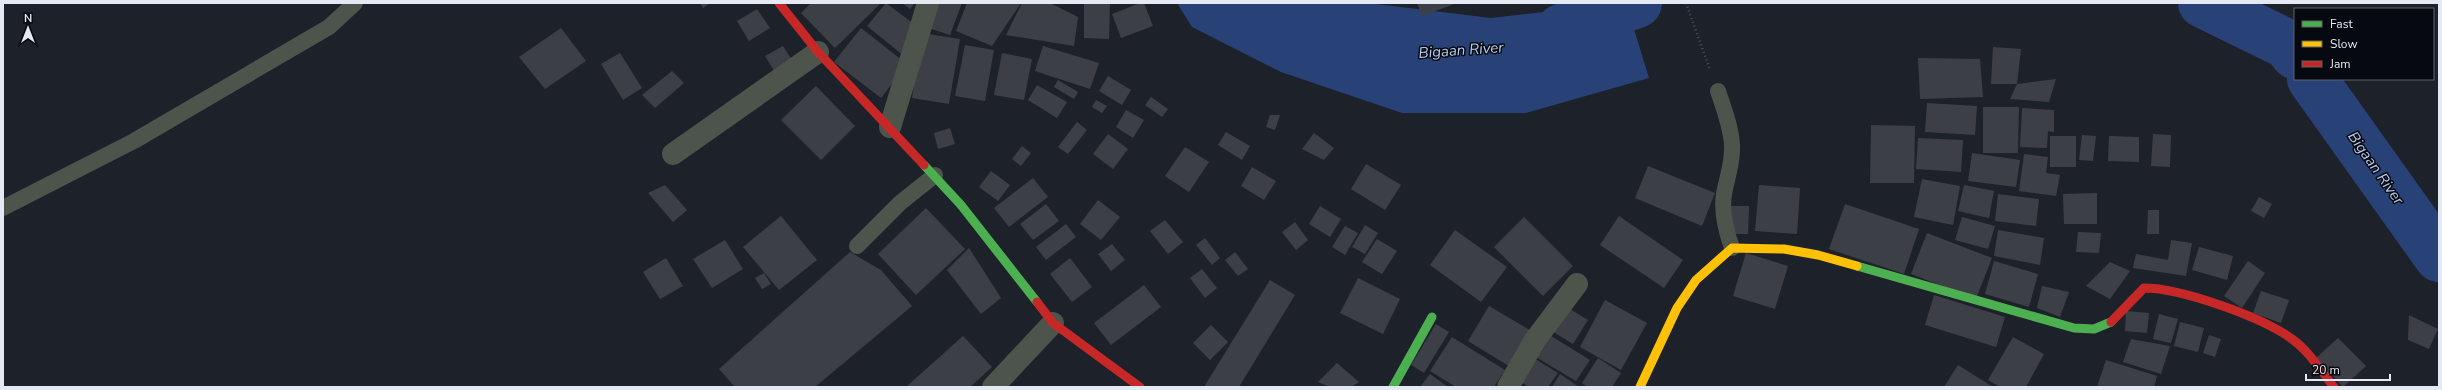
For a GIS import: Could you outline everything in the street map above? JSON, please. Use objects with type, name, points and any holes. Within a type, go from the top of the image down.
[{"type":"street","points":[[779,3],[818,52],[890,126],[961,205],[1053,323],[1140,387]]},
{"type":"street","points":[[890,126],[928,3]]},
{"type":"street","points":[[673,154],[818,52]]},
{"type":"street","points":[[1640,387],[1677,308],[1696,280],[1732,248],[1778,249],[1818,255],[2074,328],[2090,331],[2104,328],[2114,322],[2136,294],[2144,288],[2165,290],[2239,312],[2283,332],[2294,340],[2334,387]]},
{"type":"street","points":[[1508,387],[1535,340],[1577,284]]},
{"type":"street","points":[[1393,387],[1432,317]]},
{"type":"street","points":[[993,387],[1053,323]]},
{"type":"lane","points":[[3,208],[134,141],[329,26],[355,3]]},
{"type":"lane","points":[[1718,91],[1728,119],[1732,145],[1731,167],[1724,194],[1723,212],[1732,248]]},
{"type":"lane","points":[[857,246],[900,203],[935,175]]},
{"type":"path","points":[[1686,3],[1718,91]]},
{"type":"water","points":[[1177,3],[1368,3],[1491,18],[1626,3],[1649,78],[1526,113],[1402,113],[1281,72],[1192,27]]},
{"type":"building","points":[[700,3],[710,3],[703,8]]},
{"type":"building","points":[[811,3],[881,3],[835,48],[801,13]]},
{"type":"building","points":[[886,3],[914,24],[904,56],[867,26]]},
{"type":"building","points":[[902,3],[915,3],[910,9]]},
{"type":"building","points":[[933,3],[962,3],[950,35],[925,27]]},
{"type":"building","points":[[967,3],[1021,3],[992,46],[956,31]]},
{"type":"building","points":[[1022,3],[1050,3],[1078,17],[1074,46],[1006,35]]},
{"type":"building","points":[[1084,3],[1110,3],[1109,39],[1084,38]]},
{"type":"building","points":[[1140,3],[1144,3],[1153,26],[1121,38],[1112,14]]},
{"type":"building","points":[[1417,3],[1457,3],[1422,16]]},
{"type":"building","points":[[757,9],[770,28],[749,41],[737,21]]},
{"type":"building","points":[[561,28],[586,61],[545,89],[519,57]]},
{"type":"building","points":[[861,28],[907,64],[881,98],[834,62]]},
{"type":"building","points":[[922,33],[960,39],[949,104],[912,98]]},
{"type":"building","points":[[965,45],[994,50],[985,101],[955,96]]},
{"type":"building","points":[[783,46],[796,66],[778,77],[765,56]]},
{"type":"building","points":[[1043,46],[1099,63],[1090,89],[1035,71]]},
{"type":"building","points":[[1993,47],[2021,49],[2017,84],[1991,84]]},
{"type":"building","points":[[620,53],[642,88],[623,100],[601,64]]},
{"type":"building","points":[[1002,53],[1032,59],[1024,100],[994,95]]},
{"type":"building","points":[[1918,58],[1980,59],[1983,97],[1920,99]]},
{"type":"building","points":[[672,71],[684,83],[655,108],[642,95]]},
{"type":"building","points":[[1108,76],[1131,90],[1122,105],[1099,91]]},
{"type":"building","points":[[2056,79],[2049,102],[2010,99],[2017,84]]},
{"type":"building","points":[[1058,80],[1078,92],[1074,99],[1054,87]]},
{"type":"building","points":[[1037,85],[1067,102],[1057,118],[1028,100]]},
{"type":"building","points":[[816,86],[855,126],[821,160],[781,120]]},
{"type":"building","points":[[1151,97],[1168,109],[1162,117],[1145,105]]},
{"type":"building","points":[[1096,100],[1107,106],[1102,113],[1092,107]]},
{"type":"building","points":[[1927,103],[1977,106],[1975,135],[1925,132]]},
{"type":"building","points":[[1983,107],[2019,107],[2018,153],[1983,153]]},
{"type":"building","points":[[2022,108],[2054,110],[2054,132],[2048,131],[2047,148],[2020,147]]},
{"type":"building","points":[[1126,110],[1144,120],[1133,138],[1116,127]]},
{"type":"building","points":[[1270,115],[1280,115],[1275,130],[1266,127]]},
{"type":"building","points":[[1077,122],[1087,130],[1068,154],[1058,147]]},
{"type":"building","points":[[1871,125],[1915,126],[1914,183],[1870,183]]},
{"type":"building","points":[[950,128],[955,144],[938,149],[934,133]]},
{"type":"building","points":[[1226,132],[1250,146],[1242,160],[1218,145]]},
{"type":"building","points":[[1314,133],[1334,148],[1324,160],[1302,149]]},
{"type":"building","points":[[1108,134],[1128,149],[1113,169],[1093,154]]},
{"type":"building","points":[[2153,134],[2171,135],[2170,167],[2151,166]]},
{"type":"building","points":[[2082,135],[2096,136],[2093,161],[2079,160]]},
{"type":"building","points":[[2050,136],[2076,136],[2076,167],[2050,167]]},
{"type":"building","points":[[2109,136],[2139,137],[2139,162],[2108,161]]},
{"type":"building","points":[[1918,138],[1963,140],[1961,172],[1916,169]]},
{"type":"building","points":[[1022,146],[1031,153],[1021,166],[1012,159]]},
{"type":"building","points":[[1185,147],[1209,162],[1189,192],[1165,176]]},
{"type":"building","points":[[1972,153],[2020,160],[2016,187],[1968,181]]},
{"type":"building","points":[[2024,154],[2048,157],[2046,173],[2060,175],[2056,196],[2019,191]]},
{"type":"building","points":[[1366,164],[1401,185],[1385,210],[1351,189]]},
{"type":"building","points":[[1648,166],[1715,193],[1702,226],[1635,198]]},
{"type":"building","points":[[1252,167],[1276,181],[1264,200],[1241,186]]},
{"type":"building","points":[[991,171],[1010,185],[998,201],[979,187]]},
{"type":"building","points":[[1033,178],[1048,197],[1009,227],[994,208]]},
{"type":"building","points":[[1922,179],[1960,186],[1953,225],[1914,217]]},
{"type":"building","points":[[665,185],[687,210],[673,222],[648,193]]},
{"type":"building","points":[[1759,185],[1800,188],[1797,234],[1755,231]]},
{"type":"building","points":[[1964,185],[1994,191],[1989,218],[1958,211]]},
{"type":"building","points":[[2097,193],[2097,224],[2064,224],[2063,194]]},
{"type":"building","points":[[1998,194],[2039,199],[2036,226],[1995,221]]},
{"type":"building","points":[[2259,197],[2272,204],[2264,218],[2251,211]]},
{"type":"building","points":[[1098,200],[1120,217],[1101,240],[1080,224]]},
{"type":"building","points":[[1046,204],[1059,221],[1033,240],[1020,224]]},
{"type":"building","points":[[1845,204],[1919,229],[1904,274],[1829,249]]},
{"type":"building","points":[[1320,206],[1341,219],[1330,237],[1309,224]]},
{"type":"building","points":[[1731,206],[1749,206],[1748,234],[1731,234]]},
{"type":"building","points":[[926,208],[965,249],[916,295],[878,254]]},
{"type":"building","points":[[2148,210],[2159,210],[2159,234],[2147,234]]},
{"type":"building","points":[[781,216],[817,260],[779,290],[743,247]]},
{"type":"building","points":[[1619,216],[1683,260],[1664,288],[1600,245]]},
{"type":"building","points":[[1524,217],[1573,266],[1543,296],[1494,247]]},
{"type":"building","points":[[1962,217],[1995,226],[1988,249],[1955,240]]},
{"type":"building","points":[[1165,220],[1183,242],[1168,254],[1150,231]]},
{"type":"building","points":[[1295,222],[1308,240],[1296,250],[1282,232]]},
{"type":"building","points":[[1066,224],[1076,237],[1046,260],[1036,247]]},
{"type":"building","points":[[1365,225],[1378,233],[1365,254],[1352,247]]},
{"type":"building","points":[[1345,226],[1358,233],[1345,255],[1332,247]]},
{"type":"building","points":[[1455,230],[1507,267],[1481,302],[1430,265]]},
{"type":"building","points":[[1998,230],[2044,238],[2040,265],[1994,256]]},
{"type":"building","points":[[2078,232],[2101,233],[2099,253],[2076,252]]},
{"type":"building","points":[[1927,233],[1992,258],[1976,299],[1911,274]]},
{"type":"building","points":[[1205,238],[1220,258],[1212,265],[1196,245]]},
{"type":"building","points":[[1377,239],[1397,251],[1382,274],[1362,262]]},
{"type":"building","points":[[725,240],[743,269],[712,288],[693,259]]},
{"type":"building","points":[[2171,240],[2192,243],[2186,276],[2133,268],[2136,254],[2168,260]]},
{"type":"building","points":[[1112,244],[1125,260],[1111,271],[1098,254]]},
{"type":"building","points":[[2199,247],[2233,256],[2227,280],[2192,270]]},
{"type":"building","points":[[969,248],[1001,298],[981,314],[947,270]]},
{"type":"building","points":[[850,252],[881,270],[912,306],[815,387],[735,387],[719,369]]},
{"type":"building","points":[[1235,252],[1248,269],[1238,276],[1225,260]]},
{"type":"building","points":[[1746,253],[1788,266],[1775,309],[1733,296]]},
{"type":"building","points":[[666,258],[683,286],[660,299],[643,272]]},
{"type":"building","points":[[1070,258],[1092,287],[1072,302],[1050,274]]},
{"type":"building","points":[[1994,261],[2038,274],[2029,307],[1985,294]]},
{"type":"building","points":[[2248,261],[2265,273],[2242,308],[2224,296]]},
{"type":"building","points":[[2110,262],[2130,271],[2110,299],[2086,286]]},
{"type":"building","points":[[1202,269],[1217,288],[1205,298],[1190,278]]},
{"type":"building","points":[[764,273],[771,284],[762,289],[755,278]]},
{"type":"building","points":[[1358,278],[1400,299],[1383,334],[1340,313]]},
{"type":"building","points":[[1270,280],[1295,295],[1239,387],[1204,387]]},
{"type":"building","points":[[1144,285],[1161,307],[1111,345],[1094,323]]},
{"type":"building","points":[[2042,286],[2069,292],[2060,317],[2037,308]]},
{"type":"building","points":[[2261,291],[2289,300],[2281,323],[2253,313]]},
{"type":"building","points":[[1934,295],[2005,317],[1996,347],[1925,325]]},
{"type":"building","points":[[1605,300],[1647,323],[1621,370],[1580,347]]},
{"type":"building","points":[[1489,306],[1533,332],[1512,368],[1468,341]]},
{"type":"building","points":[[1565,306],[1588,320],[1573,344],[1550,330]]},
{"type":"building","points":[[2126,311],[2149,313],[2147,333],[2125,331]]},
{"type":"building","points":[[2159,314],[2178,319],[2171,343],[2153,339]]},
{"type":"building","points":[[2409,315],[2438,329],[2429,349],[2408,340]]},
{"type":"building","points":[[2180,322],[2204,328],[2198,352],[2174,346]]},
{"type":"building","points":[[1436,324],[1449,332],[1424,373],[1411,365]]},
{"type":"building","points":[[1211,325],[1228,342],[1210,360],[1193,343]]},
{"type":"building","points":[[1548,334],[1590,360],[1576,381],[1534,356]]},
{"type":"building","points":[[2209,335],[2221,339],[2215,357],[2203,353]]},
{"type":"building","points":[[963,336],[992,367],[970,387],[906,387]]},
{"type":"building","points":[[1452,337],[1505,370],[1494,387],[1456,387],[1430,371]]},
{"type":"building","points":[[2013,337],[2044,354],[2026,387],[2000,387],[1988,380]]},
{"type":"building","points":[[2338,338],[2366,366],[2343,387],[2316,358]]},
{"type":"building","points":[[2131,339],[2170,346],[2161,374],[2123,362]]},
{"type":"building","points":[[1532,357],[1558,373],[1548,387],[1529,387],[1518,380]]},
{"type":"building","points":[[1598,358],[1621,373],[1612,387],[1587,387],[1582,383]]},
{"type":"building","points":[[2106,360],[2157,376],[2154,387],[2097,387]]},
{"type":"building","points":[[1337,363],[1359,382],[1351,387],[1330,387],[1318,382]]},
{"type":"building","points":[[1958,365],[1993,387],[1944,387]]},
{"type":"building","points":[[1430,374],[1448,387],[1420,387]]},
{"type":"building","points":[[1560,374],[1579,387],[1552,387]]},
{"type":"waterway","name":"Bigaan River","points":[[1561,29],[1637,3]]},
{"type":"waterway","name":"Bigaan River","points":[[2203,3],[2287,44],[2294,53]]},
{"type":"waterway","name":"Bigaan River","points":[[2313,80],[2439,257]]},
{"type":"traffic: fast","points":[[924,165],[961,205],[1037,302]]},
{"type":"traffic: fast","points":[[1857,266],[2074,328],[2094,329],[2111,322]]},
{"type":"traffic: fast","points":[[1393,387],[1432,317]]},
{"type":"traffic: slow","points":[[1640,387],[1677,308],[1696,280],[1732,248],[1784,249],[1818,255],[1857,266]]},
{"type":"traffic: jam","points":[[779,3],[818,52],[924,165]]},
{"type":"traffic: jam","points":[[2111,322],[2144,288],[2160,289],[2199,298],[2242,313],[2279,330],[2292,339],[2309,355],[2334,387]]},
{"type":"traffic: jam","points":[[1037,302],[1053,323],[1140,387]]}]
